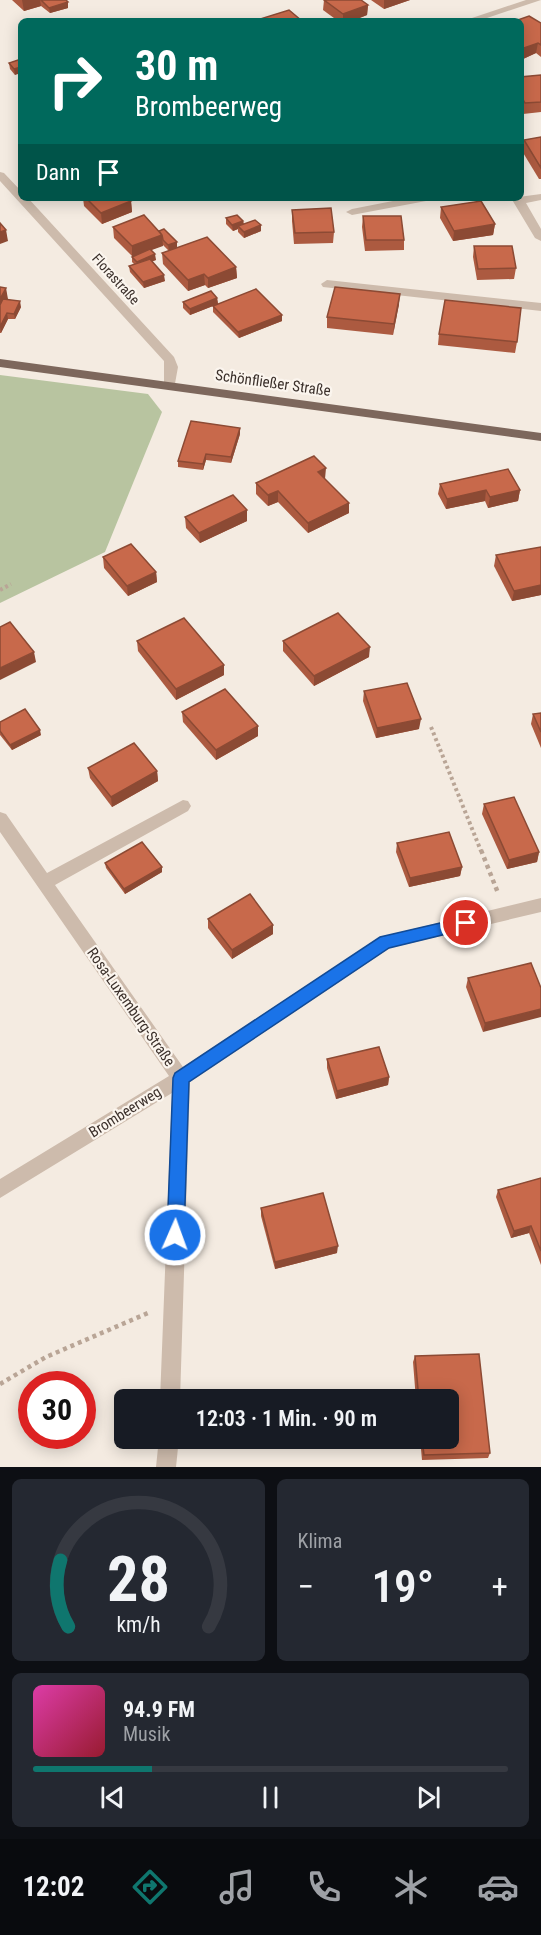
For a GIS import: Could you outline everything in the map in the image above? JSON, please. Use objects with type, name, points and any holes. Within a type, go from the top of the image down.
[{"type":"main road","name":"Schönfließer Straße","points":[[0,363],[541,437]]},
{"type":"street","points":[[478,18],[536,0]]},
{"type":"street","name":"Florastraße","points":[[0,174],[18,195]]},
{"type":"street","points":[[524,198],[541,197]]},
{"type":"street","name":"Florastraße","points":[[24,201],[170,360],[172,367],[170,386]]},
{"type":"street","points":[[352,212],[410,201]]},
{"type":"street","points":[[518,201],[541,238]]},
{"type":"street","points":[[327,284],[541,308]]},
{"type":"street","points":[[44,883],[183,806]]},
{"type":"street","name":"Rosa-Luxemburg-Straße","points":[[0,819],[181,1078],[170,1389]]},
{"type":"street","name":"Brombeerweg","points":[[0,1189],[181,1078],[386,942],[541,905]]},
{"type":"street","points":[[166,1467],[168,1449]]},
{"type":"path","points":[[0,590],[11,584]]},
{"type":"path","points":[[431,727],[506,914]]},
{"type":"path","points":[[0,1384],[46,1357],[173,1302]]},
{"type":"green space","points":[[0,375],[148,394],[162,412],[105,552],[0,603]]},
{"type":"building","points":[[41,0],[66,0],[68,2],[49,8]]},
{"type":"building","points":[[324,0],[361,0],[368,5],[343,14]]},
{"type":"building","points":[[289,10],[298,18],[263,18]]},
{"type":"building","points":[[529,16],[541,23],[541,45],[538,43],[524,48],[523,18]]},
{"type":"building","points":[[18,60],[18,68],[14,69],[9,63]]},
{"type":"building","points":[[541,75],[541,102],[525,103],[524,77]]},
{"type":"building","points":[[541,137],[541,168],[524,140]]},
{"type":"building","points":[[89,201],[131,201],[101,213]]},
{"type":"building","points":[[481,201],[495,224],[454,231],[441,207]]},
{"type":"building","points":[[331,208],[334,232],[295,233],[292,210]]},
{"type":"building","points":[[144,215],[162,235],[132,246],[113,227]]},
{"type":"building","points":[[237,215],[243,221],[232,225],[226,218]]},
{"type":"building","points":[[363,216],[401,216],[404,240],[366,240]]},
{"type":"building","points":[[255,220],[261,225],[244,232],[238,226]]},
{"type":"building","points":[[0,223],[6,230],[0,232]]},
{"type":"building","points":[[164,229],[177,242],[168,245],[163,240],[159,231]]},
{"type":"building","points":[[207,237],[236,267],[208,278],[204,274],[188,280],[162,253]]},
{"type":"building","points":[[474,246],[512,246],[516,268],[478,269]]},
{"type":"building","points":[[150,249],[155,254],[137,262],[132,257]]},
{"type":"building","points":[[150,259],[164,275],[143,282],[129,266]]},
{"type":"building","points":[[0,287],[6,288],[0,299]]},
{"type":"building","points":[[335,287],[400,294],[394,324],[327,317]]},
{"type":"building","points":[[256,289],[282,315],[238,332],[213,306]]},
{"type":"building","points":[[211,291],[217,298],[190,309],[183,302]]},
{"type":"building","points":[[3,299],[20,301],[14,314],[7,313],[0,327],[0,305]]},
{"type":"building","points":[[445,300],[521,308],[517,342],[439,334]]},
{"type":"building","points":[[191,421],[240,428],[231,457],[206,454],[203,464],[178,461]]},
{"type":"building","points":[[314,456],[326,468],[318,472],[349,503],[308,523],[278,491],[268,495],[256,483]]},
{"type":"building","points":[[508,469],[520,490],[490,497],[486,490],[447,499],[440,484]]},
{"type":"building","points":[[233,495],[247,510],[199,533],[185,517]]},
{"type":"building","points":[[131,544],[156,572],[127,586],[103,557]]},
{"type":"building","points":[[541,547],[541,585],[514,591],[496,555]]},
{"type":"building","points":[[338,613],[370,647],[314,676],[283,641]]},
{"type":"building","points":[[184,618],[224,665],[176,689],[137,641]]},
{"type":"building","points":[[10,622],[34,652],[0,668],[0,627]]},
{"type":"building","points":[[407,683],[421,719],[377,728],[364,691]]},
{"type":"building","points":[[225,689],[258,726],[216,750],[182,712]]},
{"type":"building","points":[[25,709],[40,730],[10,745],[0,731],[0,722]]},
{"type":"building","points":[[541,713],[541,732],[533,714]]},
{"type":"building","points":[[134,743],[157,771],[111,797],[88,768]]},
{"type":"building","points":[[514,797],[539,852],[509,860],[484,804]]},
{"type":"building","points":[[449,832],[462,867],[410,878],[397,843]]},
{"type":"building","points":[[142,842],[162,867],[124,889],[105,863]]},
{"type":"building","points":[[250,894],[273,925],[232,950],[208,919]]},
{"type":"building","points":[[531,963],[541,988],[541,1009],[485,1023],[468,978]]},
{"type":"building","points":[[379,1047],[389,1077],[337,1091],[327,1059]]},
{"type":"building","points":[[541,1178],[541,1251],[531,1226],[514,1231],[498,1190]]},
{"type":"building","points":[[323,1193],[338,1246],[275,1262],[261,1208]]},
{"type":"building","points":[[479,1354],[490,1453],[424,1455],[423,1449],[459,1449],[459,1389],[418,1389],[415,1356]]},
{"type":"route","points":[[175,1235],[181,1078],[386,942],[466,923]]}]
